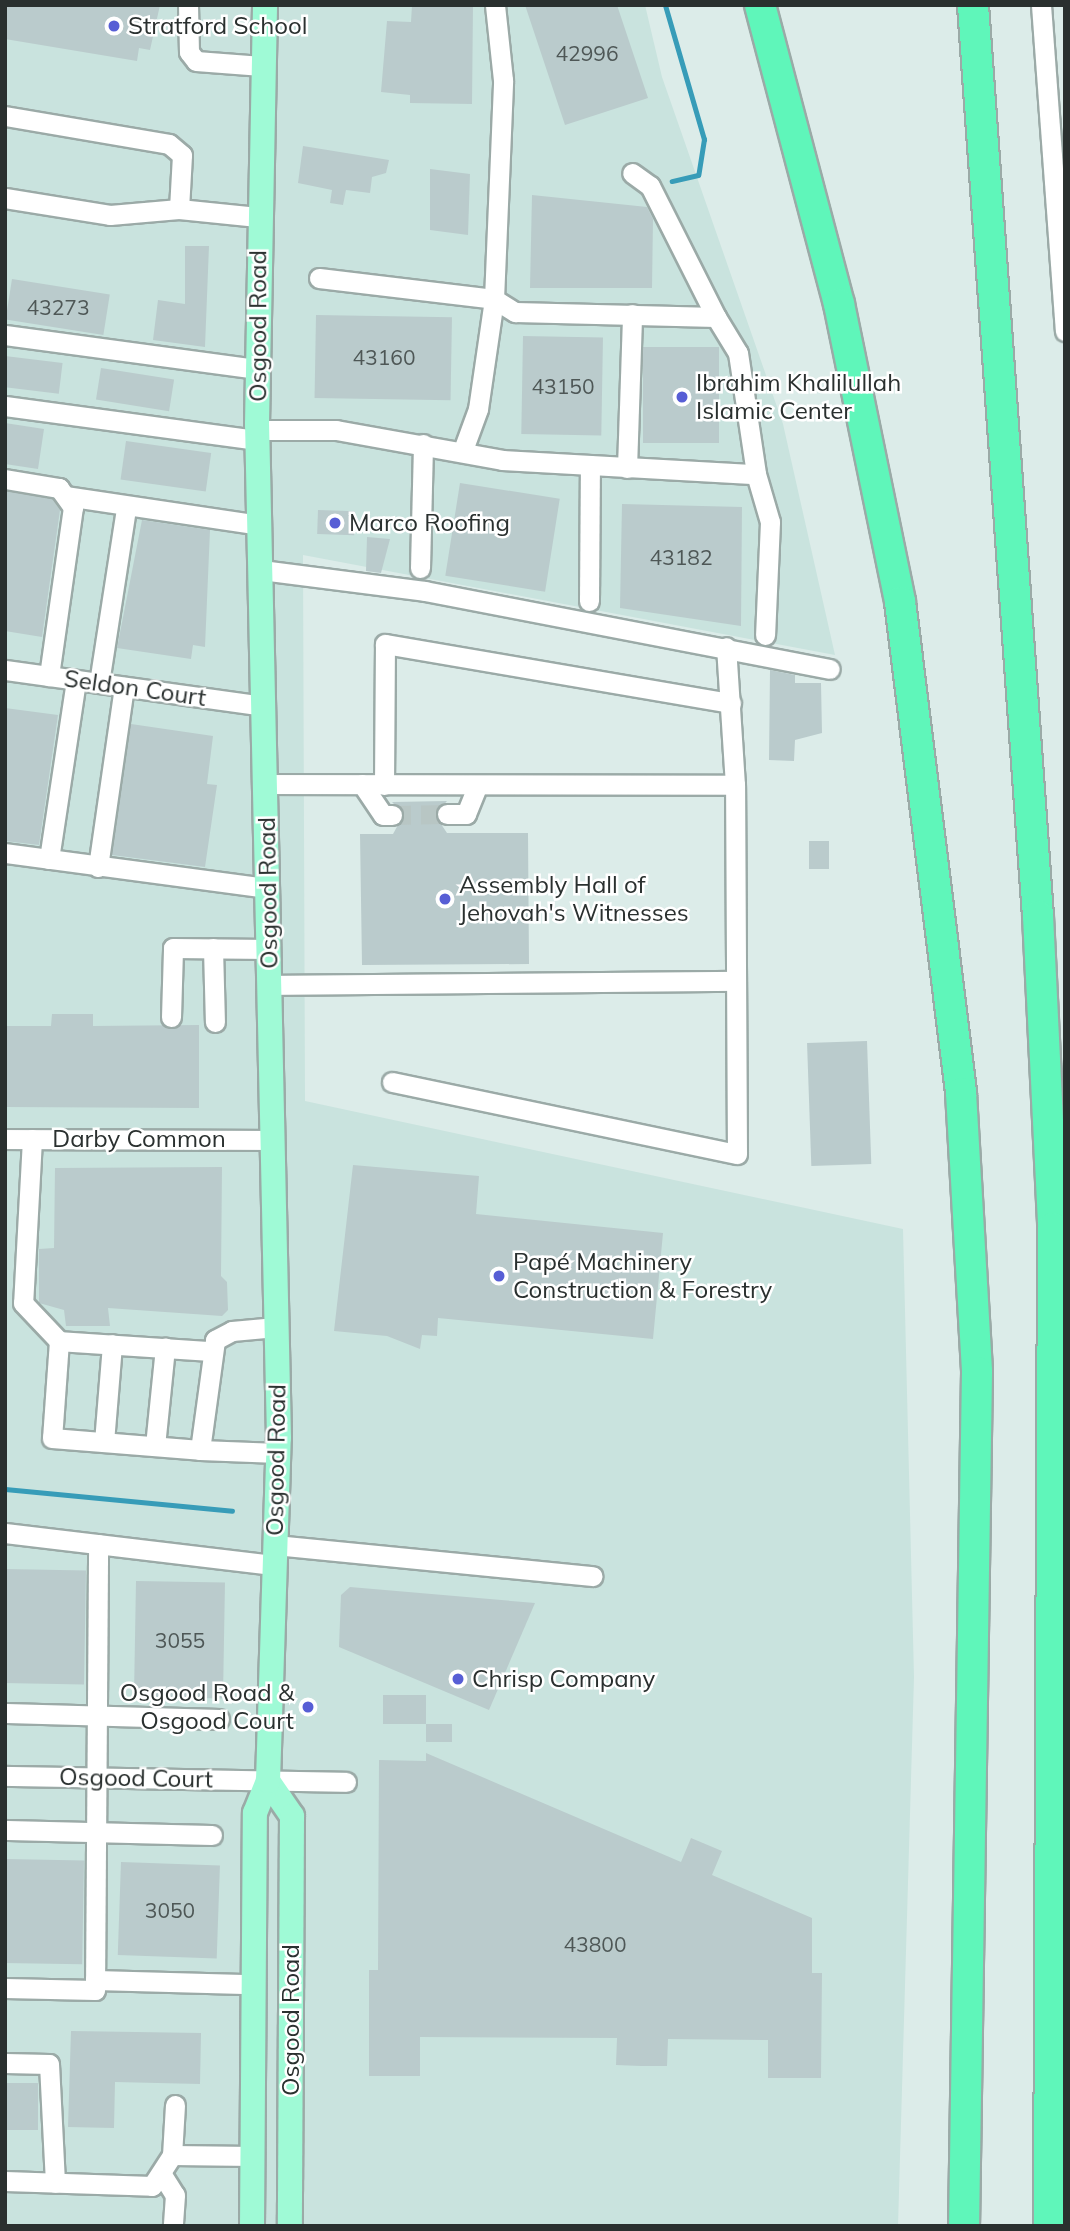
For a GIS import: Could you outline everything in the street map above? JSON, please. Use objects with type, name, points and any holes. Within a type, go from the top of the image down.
[{"type":"highway","points":[[760,5],[872,454],[923,753],[949,971],[977,1372],[964,2226]]},
{"type":"highway","points":[[973,5],[1038,916],[1053,1228],[1049,2226]]},
{"type":"highway","points":[[944,2226],[947,2165],[964,2115]]},
{"type":"main road","name":"Osgood Road","points":[[252,2226],[255,1813],[268,1780],[278,1452],[258,435],[258,217],[265,5]]},
{"type":"main road","name":"Osgood Road","points":[[268,1780],[292,1816],[290,2226]]},
{"type":"street","points":[[188,5],[188,52],[196,61],[262,66]]},
{"type":"street","points":[[463,450],[478,409],[495,299],[503,80],[495,5]]},
{"type":"street","points":[[1041,5],[1065,331]]},
{"type":"street","points":[[5,116],[169,144],[183,155],[179,209]]},
{"type":"street","points":[[632,173],[650,186],[716,317],[738,353],[756,474],[770,522],[765,635]]},
{"type":"street","points":[[5,198],[110,215],[179,209],[258,217]]},
{"type":"street","points":[[319,278],[495,299],[515,312],[716,317]]},
{"type":"street","points":[[627,467],[632,314]]},
{"type":"street","points":[[5,335],[258,369]]},
{"type":"street","points":[[5,406],[258,435],[336,429],[463,450],[502,460],[756,474]]},
{"type":"street","points":[[420,568],[423,444]]},
{"type":"street","points":[[589,601],[590,465]]},
{"type":"street","points":[[5,479],[59,488],[73,507],[49,676]]},
{"type":"street","points":[[66,496],[127,509],[260,525]]},
{"type":"street","points":[[99,683],[127,509]]},
{"type":"street","points":[[261,570],[425,592],[726,647],[830,669]]},
{"type":"street","points":[[384,785],[385,644],[731,703]]},
{"type":"street","points":[[392,1082],[737,1154],[735,785],[726,647]]},
{"type":"street","name":"Seldon Court","points":[[5,670],[265,706]]},
{"type":"street","points":[[49,859],[76,680]]},
{"type":"street","points":[[98,867],[124,687]]},
{"type":"street","points":[[266,784],[735,785]]},
{"type":"street","points":[[362,785],[383,815],[393,815]]},
{"type":"street","points":[[447,814],[466,814],[478,785]]},
{"type":"street","points":[[5,853],[268,888]]},
{"type":"street","points":[[171,1017],[173,948],[269,949]]},
{"type":"street","points":[[212,948],[215,1022]]},
{"type":"street","points":[[269,985],[734,981]]},
{"type":"street","name":"Darby Common","points":[[5,1139],[272,1140]]},
{"type":"street","points":[[32,1139],[23,1303],[59,1341],[209,1351]]},
{"type":"street","points":[[200,1450],[209,1351],[232,1331],[276,1327]]},
{"type":"street","points":[[59,1341],[52,1438],[200,1450],[278,1452]]},
{"type":"street","points":[[104,1442],[112,1344]]},
{"type":"street","points":[[155,1446],[165,1348]]},
{"type":"street","points":[[5,1533],[98,1544],[592,1576]]},
{"type":"street","points":[[5,1988],[95,1990],[98,1544]]},
{"type":"street","points":[[5,1713],[219,1719]]},
{"type":"street","name":"Osgood Court","points":[[5,1776],[346,1782]]},
{"type":"street","points":[[5,1830],[96,1830],[212,1835]]},
{"type":"street","points":[[95,1980],[253,1983]]},
{"type":"street","points":[[5,2063],[49,2064],[55,2183]]},
{"type":"street","points":[[5,2181],[152,2186],[173,2155],[175,2105]]},
{"type":"street","points":[[173,2155],[253,2156]]},
{"type":"street","points":[[161,2173],[175,2195],[173,2226]]},
{"type":"shaded area","points":[[5,5],[645,5],[662,77],[783,424],[835,655],[303,555],[305,1101],[903,1229],[914,1677],[898,2226],[5,2226]]},
{"type":"building","points":[[5,5],[160,5],[150,50],[139,48],[137,61],[5,39]]},
{"type":"building","points":[[412,5],[473,5],[472,104],[410,103],[410,95],[381,92],[387,21],[411,22]]},
{"type":"building","points":[[525,5],[617,5],[648,98],[565,125]]},
{"type":"building","points":[[303,146],[389,160],[386,173],[372,177],[370,193],[346,190],[343,205],[330,203],[332,190],[298,183]]},
{"type":"building","points":[[430,169],[470,174],[468,235],[430,230]]},
{"type":"building","points":[[532,195],[647,207],[653,219],[652,288],[530,288]]},
{"type":"building","points":[[185,246],[209,246],[205,347],[153,340],[158,300],[185,304]]},
{"type":"building","points":[[12,279],[110,294],[103,335],[6,319]]},
{"type":"building","points":[[316,315],[452,317],[451,400],[315,398]]},
{"type":"building","points":[[523,336],[603,337],[601,435],[521,434]]},
{"type":"building","points":[[643,347],[719,347],[719,443],[643,443]]},
{"type":"building","points":[[5,356],[63,363],[59,394],[5,387]]},
{"type":"building","points":[[101,368],[174,380],[169,411],[96,400]]},
{"type":"building","points":[[5,423],[44,429],[38,469],[5,464]]},
{"type":"building","points":[[126,441],[211,453],[206,492],[121,480]]},
{"type":"building","points":[[460,483],[560,499],[545,592],[445,576]]},
{"type":"building","points":[[5,491],[52,499],[60,510],[42,637],[5,631]]},
{"type":"building","points":[[622,504],[742,507],[741,626],[620,608]]},
{"type":"building","name":"Marco Roofing","points":[[318,510],[355,511],[354,535],[317,534]]},
{"type":"building","points":[[142,520],[210,530],[205,647],[193,645],[191,659],[117,648]]},
{"type":"building","points":[[367,537],[390,539],[381,573],[366,571]]},
{"type":"building","points":[[770,670],[795,675],[795,683],[821,683],[822,733],[795,740],[794,761],[769,760]]},
{"type":"building","points":[[5,708],[58,715],[39,845],[5,841]]},
{"type":"building","points":[[131,724],[213,736],[207,784],[217,785],[205,867],[112,855]]},
{"type":"building","name":"Assembly Hall of Jehovah's Witnesses","points":[[447,801],[435,815],[447,833],[528,833],[529,964],[362,965],[360,834],[393,834],[404,814],[392,802]]},
{"type":"building","points":[[809,841],[829,841],[829,869],[809,869]]},
{"type":"building","points":[[52,1014],[93,1014],[93,1026],[199,1025],[199,1108],[5,1107],[5,1026],[51,1026]]},
{"type":"building","points":[[867,1041],[871,1164],[811,1166],[807,1043]]},
{"type":"building","name":"Papé Machinery Construction & Forestry","points":[[353,1165],[479,1176],[476,1214],[663,1233],[653,1339],[438,1318],[437,1336],[422,1335],[420,1349],[387,1336],[334,1331]]},
{"type":"building","points":[[222,1167],[221,1276],[227,1282],[228,1310],[222,1316],[108,1308],[110,1326],[66,1326],[64,1310],[39,1303],[39,1249],[54,1248],[55,1168]]},
{"type":"building","points":[[5,1569],[86,1570],[84,1684],[5,1683]]},
{"type":"building","points":[[136,1581],[225,1583],[223,1699],[134,1697]]},
{"type":"building","name":"Chrisp Company","points":[[350,1587],[535,1603],[489,1710],[339,1647],[341,1595]]},
{"type":"building","points":[[383,1695],[426,1695],[426,1724],[383,1724]]},
{"type":"building","points":[[426,1724],[452,1724],[452,1742],[426,1742]]},
{"type":"building","points":[[426,1753],[681,1862],[691,1838],[722,1851],[712,1875],[812,1918],[812,1973],[822,1973],[821,2078],[768,2078],[768,2040],[668,2039],[667,2066],[641,2066],[616,2065],[617,2038],[420,2037],[420,2076],[369,2076],[369,1970],[378,1970],[379,1760],[426,1761]]},
{"type":"building","points":[[5,1859],[84,1860],[82,1964],[5,1963]]},
{"type":"building","points":[[121,1862],[220,1865],[217,1958],[118,1955]]},
{"type":"building","points":[[71,2031],[201,2033],[200,2084],[115,2082],[114,2128],[68,2127]]},
{"type":"building","points":[[5,2083],[38,2083],[38,2130],[5,2130]]},
{"type":"waterway","points":[[665,5],[704,139],[698,175],[672,181]]},
{"type":"waterway","points":[[5,1489],[232,1511]]},
{"type":"tunnel","points":[[392,815],[447,814]]},
{"type":"place","name":"Stratford School","points":[[114,26]]},
{"type":"place","name":"Ibrahim Khalilullah Islamic Center","points":[[682,397]]},
{"type":"place","name":"Marco Roofing","points":[[335,523]]},
{"type":"place","name":"Assembly Hall of Jehovah's Witnesses","points":[[445,899]]},
{"type":"place","name":"Papé Machinery Construction & Forestry","points":[[499,1276]]},
{"type":"place","name":"Chrisp Company","points":[[458,1679]]},
{"type":"place","name":"Osgood Road & Osgood Court","points":[[308,1707]]}]
